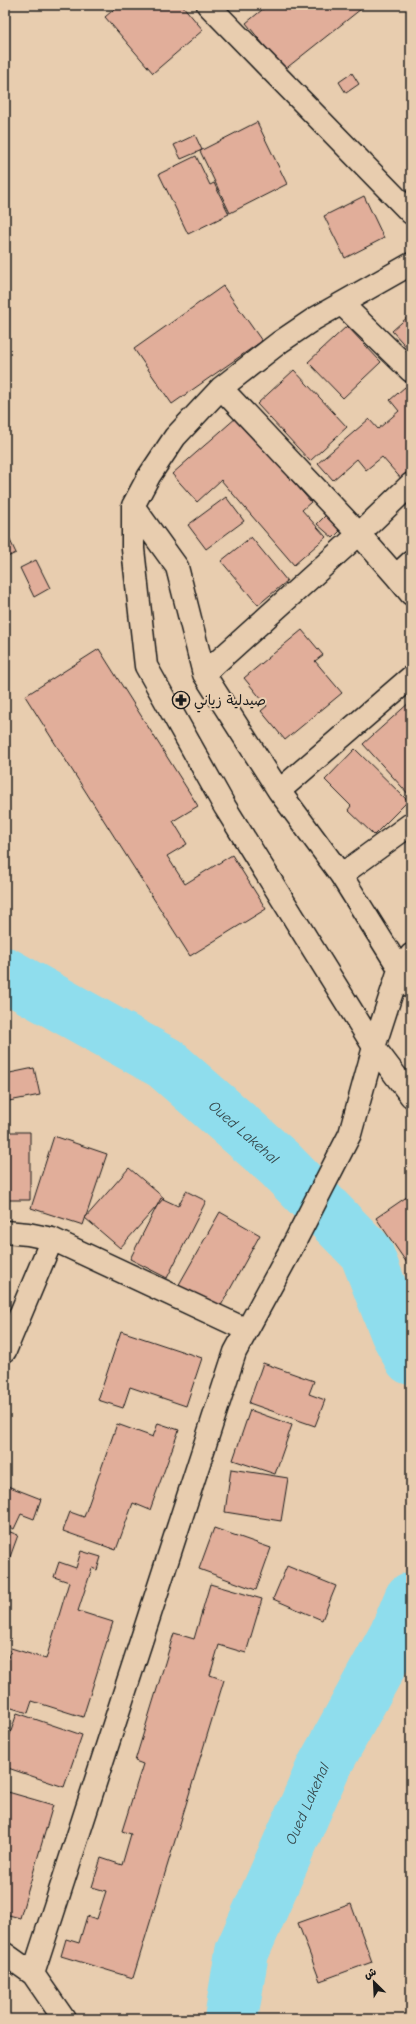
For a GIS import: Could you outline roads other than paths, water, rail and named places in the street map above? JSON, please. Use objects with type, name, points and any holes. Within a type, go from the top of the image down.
[{"type":"street","points":[[208,5],[411,213]]},
{"type":"street","points":[[411,264],[343,305],[314,319],[280,342],[221,388],[175,437],[149,476],[133,506],[133,550],[146,666],[225,807],[374,1047],[411,1096]]},
{"type":"street","points":[[343,305],[411,371]]},
{"type":"street","points":[[221,388],[359,534],[403,569],[411,594]]},
{"type":"street","points":[[204,674],[359,534],[411,484]]},
{"type":"street","points":[[33,1974],[235,1352],[289,1253],[350,1134],[374,1047],[407,970],[341,875],[279,791],[204,674],[177,567],[133,506]]},
{"type":"street","points":[[279,791],[411,677]]},
{"type":"street","points":[[341,875],[411,824]]},
{"type":"street","points":[[5,1232],[28,1234],[52,1239],[247,1330]]},
{"type":"street","points":[[5,1351],[52,1239]]},
{"type":"street","points":[[5,1954],[33,1974],[64,2019]]},
{"type":"waterway","name":"Oued Lakehal","points":[[5,974],[165,1063],[280,1164],[366,1252],[397,1332],[411,1358]]},
{"type":"waterway","name":"Oued Lakehal","points":[[231,2019],[242,1952],[323,1768],[396,1635],[411,1599]]},
{"type":"place","name":"صيدلية زياني","points":[[181,700]]}]
